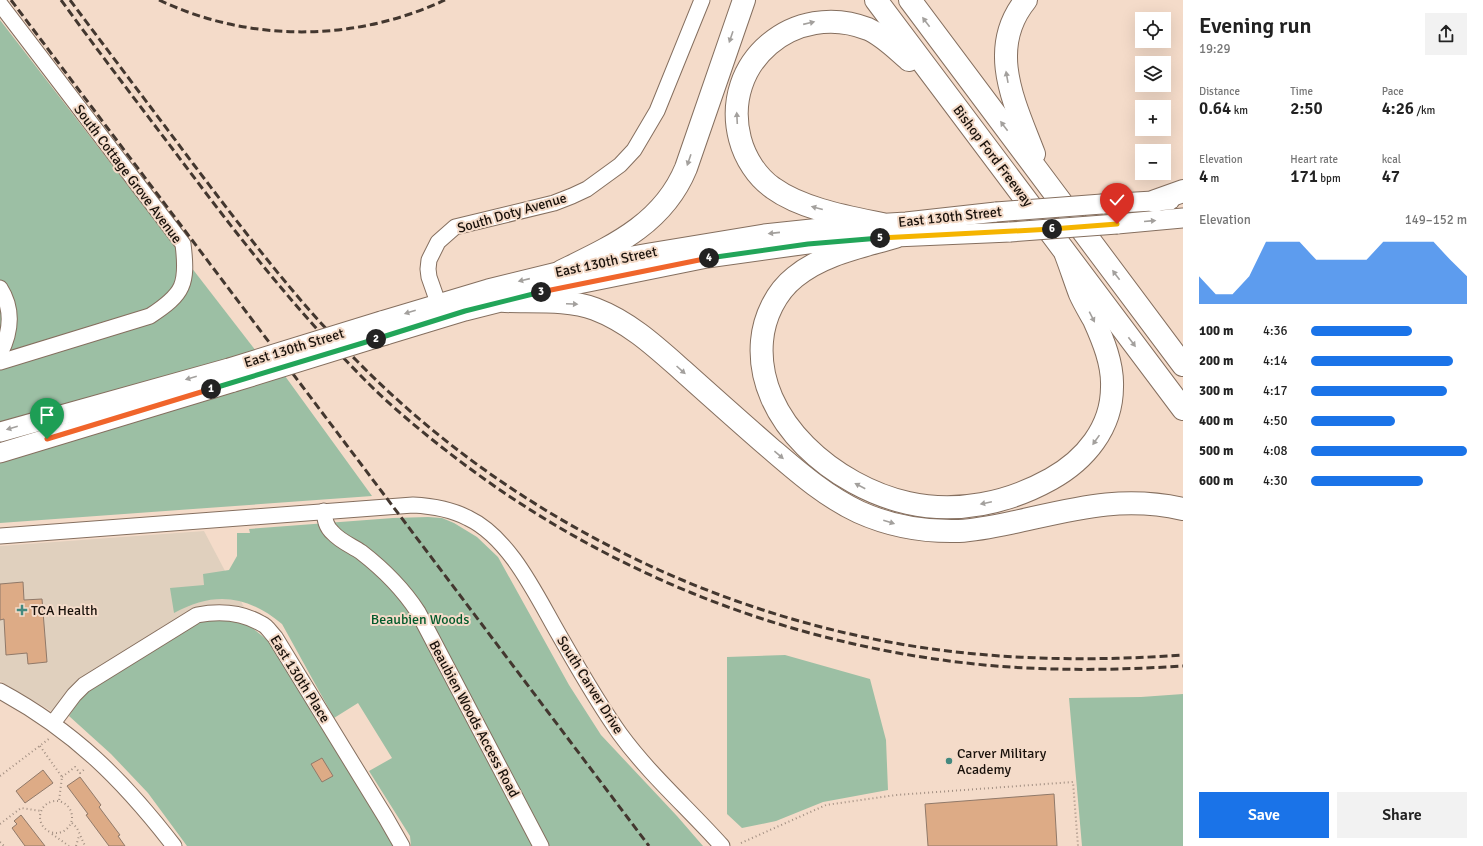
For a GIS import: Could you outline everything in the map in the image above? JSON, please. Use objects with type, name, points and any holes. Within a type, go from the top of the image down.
[{"type":"highway","points":[[562,271],[608,248],[643,225],[656,214],[674,192],[686,168],[744,0]]},
{"type":"highway","name":"Bishop Ford Freeway","points":[[876,0],[1183,409]]},
{"type":"highway","name":"Bishop Ford Freeway","points":[[910,0],[1183,365]]},
{"type":"highway","points":[[1026,0],[1016,16],[1010,30],[1007,42],[1006,69],[1012,99],[1044,180]]},
{"type":"highway","points":[[888,230],[808,206],[774,189],[755,170],[743,148],[737,123],[738,96],[748,70],[761,50],[778,36],[802,25],[813,22],[834,20],[859,25],[881,36],[944,90]]},
{"type":"highway","points":[[1155,201],[1183,191]]},
{"type":"highway","points":[[888,230],[820,262],[793,278],[773,304],[767,318],[762,333],[761,363],[769,391],[785,422],[811,452],[825,464],[843,477],[884,497],[932,507],[975,506],[1032,489],[1077,461],[1100,434],[1111,403],[1112,373],[1099,334],[1080,295],[1066,255]]},
{"type":"highway","points":[[505,301],[578,304],[595,309],[625,324],[650,341],[778,455],[828,495],[860,512],[888,522],[916,528],[959,531],[981,529],[1110,503],[1147,503],[1183,509]]},
{"type":"highway","points":[[1147,318],[1183,346]]},
{"type":"main road","name":"East 130th Street","points":[[441,311],[465,311],[580,283],[707,258],[808,244],[996,212],[1183,199]]},
{"type":"main road","name":"East 130th Street","points":[[0,453],[231,375],[441,311],[488,288],[598,262],[764,234],[888,230],[1010,232],[1183,218]]},
{"type":"main road","name":"East 130th Street","points":[[0,432],[231,375]]},
{"type":"street","name":"South Doty Avenue","points":[[441,311],[429,277],[428,269],[432,252],[438,242],[446,233],[455,227],[554,203],[577,194],[602,180],[620,165],[634,150],[657,111],[702,0]]},
{"type":"street","name":"South Cottage Grove Avenue","points":[[0,4],[183,244],[186,267],[184,281],[180,290],[164,307],[150,316],[0,362]]},
{"type":"street","points":[[0,288],[4,294],[9,310],[10,323],[6,341],[0,354]]},
{"type":"street","name":"South Carver Drive","points":[[324,511],[413,504],[432,506],[451,510],[469,518],[484,528],[502,545],[519,567],[586,683],[621,735],[664,786],[722,846]]},
{"type":"street","points":[[0,536],[324,511]]},
{"type":"street","name":"Beaubien Woods Access Road","points":[[324,511],[326,525],[333,534],[361,552],[385,573],[406,594],[418,612],[541,846]]},
{"type":"street","name":"East 130th Place","points":[[53,729],[74,695],[84,685],[197,615],[211,612],[229,612],[262,624],[275,637],[402,846]]},
{"type":"street","points":[[0,691],[27,706],[53,729],[96,757],[136,798],[174,846]]},
{"type":"path","points":[[0,776],[40,746],[53,729]]},
{"type":"path","points":[[40,746],[62,778],[59,801]]},
{"type":"path","points":[[62,778],[75,767],[80,773],[88,766]]},
{"type":"path","points":[[741,843],[826,805],[896,795],[1073,782],[1078,846]]},
{"type":"path","points":[[51,833],[61,833],[66,831],[72,823],[72,813],[70,808],[59,801],[49,802],[41,811],[40,822],[44,829],[69,846]]},
{"type":"path","points":[[0,824],[21,808],[41,811]]},
{"type":"path","points":[[72,823],[85,846]]},
{"type":"path","points":[[76,846],[80,835]]},
{"type":"path","points":[[0,842],[4,846]]},
{"type":"shaded area","points":[[204,531],[244,607],[222,604],[206,606],[185,613],[85,675],[74,685],[54,710],[51,711],[0,681],[0,546]]},
{"type":"green space","points":[[0,20],[256,351],[0,425]]},
{"type":"green space","points":[[285,376],[372,496],[0,523],[0,461],[72,441]]},
{"type":"green space","name":"Beaubien Woods","points":[[393,518],[442,518],[454,523],[477,537],[498,557],[569,685],[601,735],[703,846],[411,846],[410,836],[369,771],[392,758],[358,703],[334,718],[282,624],[269,614],[256,607],[230,599],[203,601],[174,613],[170,588],[204,585],[203,574],[229,570],[237,556],[237,533],[250,533],[249,529]]},
{"type":"green space","points":[[221,618],[249,625],[272,644],[395,846],[187,846],[148,793],[111,754],[69,716],[83,695],[96,686],[195,623]]},
{"type":"green space","points":[[785,655],[870,679],[886,740],[888,790],[823,802],[776,821],[742,828],[727,814],[727,657]]},
{"type":"green space","points":[[1183,694],[1183,846],[1082,846],[1069,698],[1141,697]]},
{"type":"building","name":"TCA Health","points":[[23,582],[24,600],[42,599],[47,662],[28,664],[27,653],[6,655],[4,619],[0,620],[0,584]]},
{"type":"building","points":[[322,758],[333,776],[322,782],[311,764]]},
{"type":"building","points":[[43,770],[53,783],[25,803],[16,791]]},
{"type":"building","points":[[80,777],[101,805],[99,807],[120,835],[118,836],[125,846],[109,846],[67,786]]},
{"type":"building","name":"Carver Military Academy","points":[[1054,794],[1057,846],[928,846],[925,804]]},
{"type":"building","points":[[21,815],[45,846],[25,846],[12,828],[17,824],[14,821]]},
{"type":"railway","points":[[11,0],[649,846]]},
{"type":"railway","points":[[61,0],[233,229],[301,311],[349,364],[374,389],[419,429],[448,452],[509,496],[572,535],[638,569],[706,599],[776,623],[848,643],[922,657],[996,666],[1043,669],[1183,666]]},
{"type":"railway","points":[[70,0],[252,240],[292,290],[334,337],[411,412],[471,460],[534,503],[601,542],[670,575],[741,603],[814,625],[889,642],[962,653],[1072,659],[1183,655]]},
{"type":"railway","points":[[159,0],[194,14],[229,24],[266,30],[302,32],[339,30],[375,24],[411,14],[445,0]]},
{"type":"place","name":"TCA Health","points":[[22,610]]},
{"type":"place","name":"Carver Military Academy","points":[[949,761]]},
{"type":"route","points":[[47,439],[465,311],[544,291],[650,269],[757,250],[808,244],[895,237],[1010,232],[1117,224]]}]
